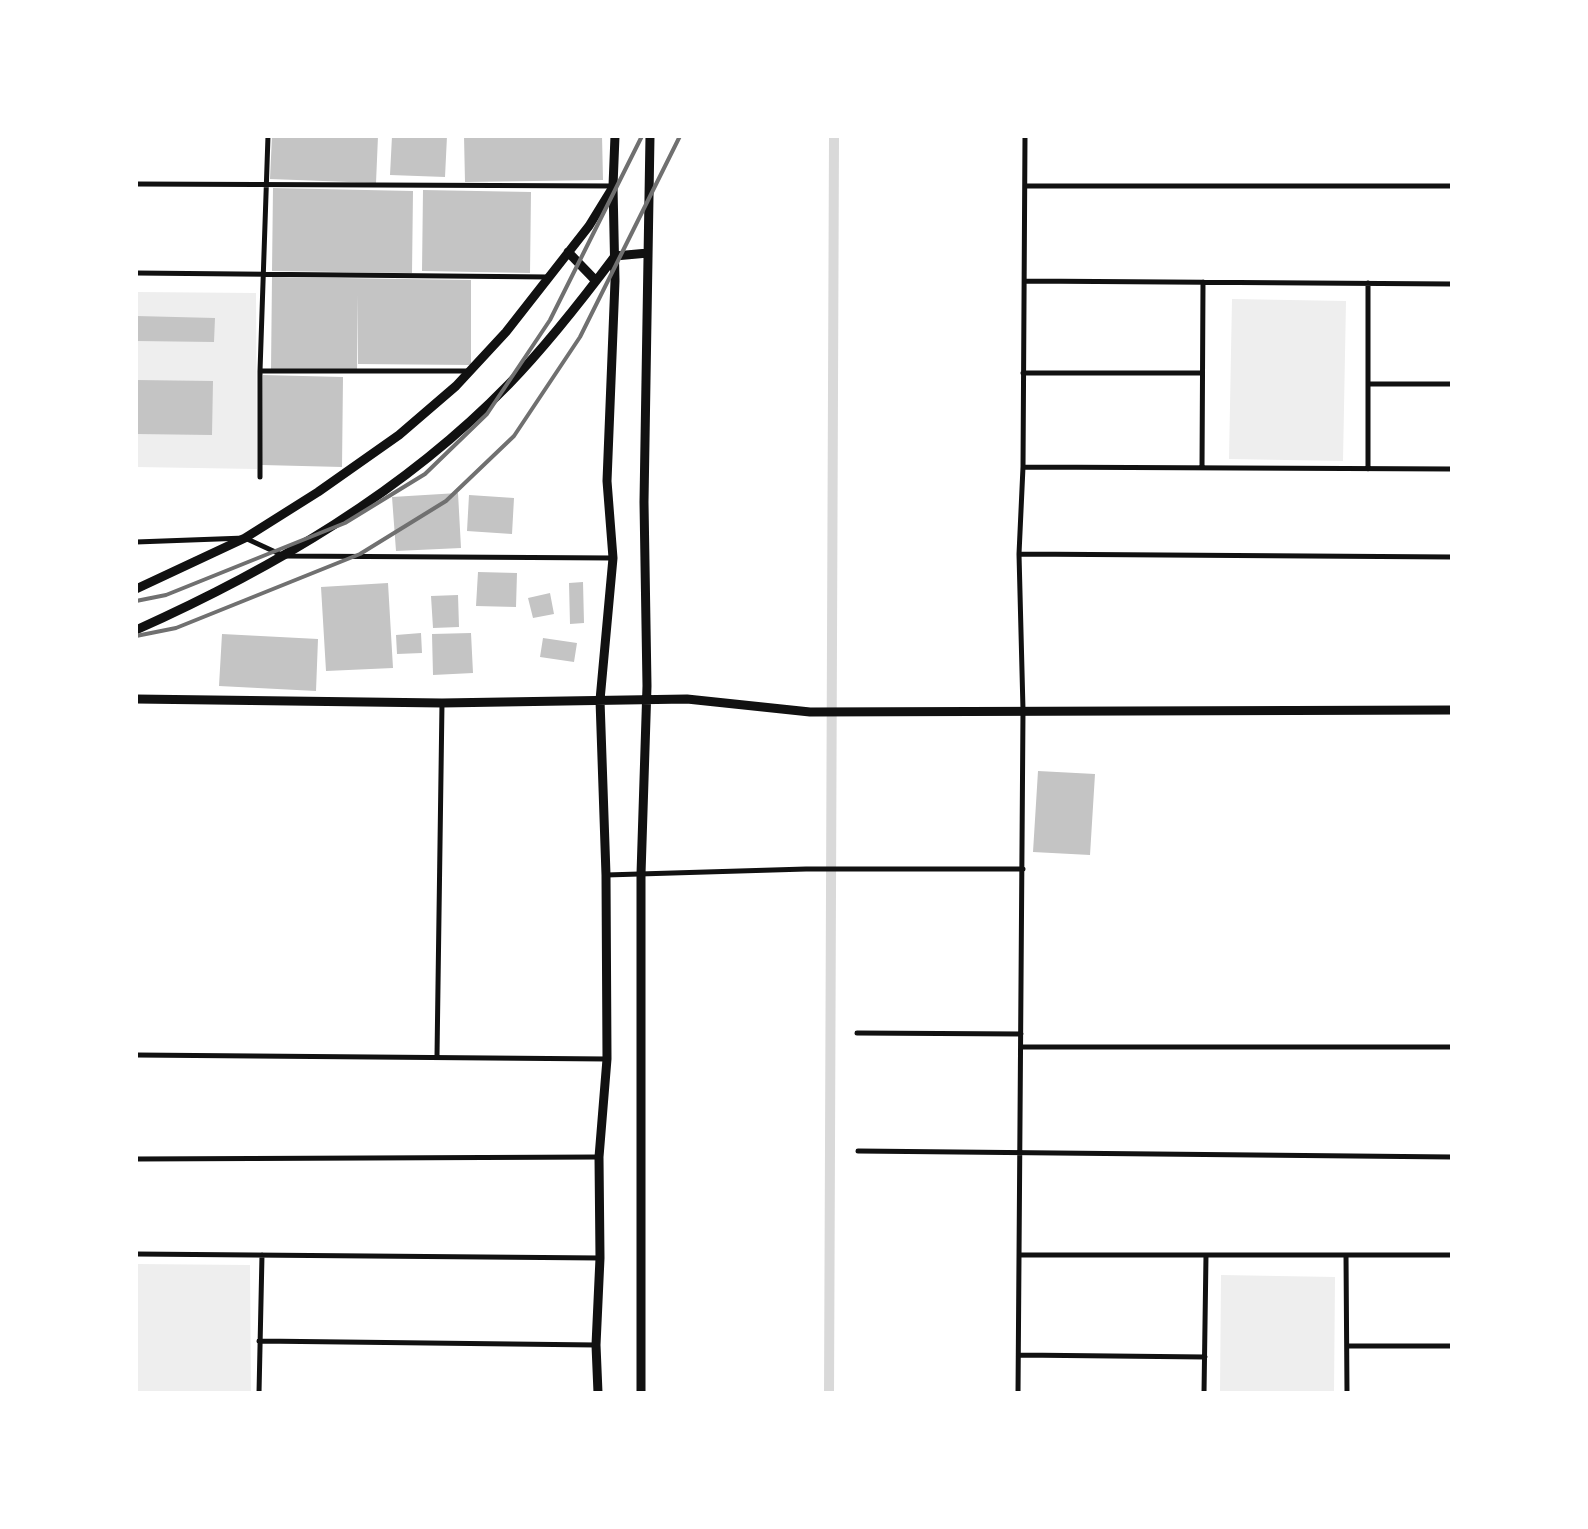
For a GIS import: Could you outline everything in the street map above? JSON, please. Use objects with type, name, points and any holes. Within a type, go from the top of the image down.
[{"type":"street","points":[[260,477],[260,372],[268,136]]},
{"type":"street","points":[[598,1393],[596,1345],[600,1258],[599,1157],[608,1059],[606,875],[600,700],[613,558],[606,481],[615,256],[613,186],[615,136]]},
{"type":"street","points":[[640,1393],[641,874],[647,700],[644,502],[650,136]]},
{"type":"street","points":[[1018,1393],[1024,710],[1019,554],[1023,467],[1026,186],[1024,136]]},
{"type":"street","points":[[136,184],[613,186]]},
{"type":"street","points":[[136,589],[245,538],[318,492],[399,435],[456,386],[506,332],[589,226],[613,186]]},
{"type":"street","points":[[1026,186],[1452,186]]},
{"type":"street","points":[[568,252],[596,281]]},
{"type":"street","points":[[136,630],[199,602],[284,556],[391,487],[445,444],[510,384],[615,256],[648,253]]},
{"type":"street","points":[[136,273],[549,277]]},
{"type":"street","points":[[1025,281],[1452,284]]},
{"type":"street","points":[[1202,468],[1203,282]]},
{"type":"street","points":[[1368,283],[1368,469]]},
{"type":"street","points":[[260,372],[470,371]]},
{"type":"street","points":[[1023,373],[1202,373]]},
{"type":"street","points":[[1368,384],[1452,384]]},
{"type":"street","points":[[1023,467],[1452,469]]},
{"type":"street","points":[[136,542],[245,538],[284,556],[613,558]]},
{"type":"street","points":[[1019,554],[1452,557]]},
{"type":"street","points":[[136,699],[442,703],[687,699],[810,712],[857,710],[1452,710]]},
{"type":"street","points":[[437,1056],[442,703]]},
{"type":"street","points":[[606,875],[806,869],[1022,869]]},
{"type":"street","points":[[857,1033],[1021,1034]]},
{"type":"street","points":[[1021,1047],[1452,1047]]},
{"type":"street","points":[[136,1055],[437,1056],[608,1059]]},
{"type":"street","points":[[858,1150],[1452,1157]]},
{"type":"street","points":[[136,1159],[599,1157]]},
{"type":"street","points":[[136,1254],[600,1258]]},
{"type":"street","points":[[258,1393],[262,1255]]},
{"type":"street","points":[[1020,1255],[1452,1255]]},
{"type":"street","points":[[1204,1393],[1206,1255]]},
{"type":"street","points":[[1346,1255],[1347,1393]]},
{"type":"street","points":[[259,1342],[596,1345]]},
{"type":"street","points":[[1348,1346],[1452,1346]]},
{"type":"street","points":[[1019,1356],[1204,1357]]},
{"type":"shaded area","points":[[136,292],[256,293],[257,469],[136,467]]},
{"type":"shaded area","points":[[1232,299],[1346,301],[1343,461],[1229,459]]},
{"type":"shaded area","points":[[136,1264],[250,1265],[251,1393],[136,1393]]},
{"type":"shaded area","points":[[1221,1275],[1335,1277],[1334,1393],[1220,1393]]},
{"type":"building","points":[[272,136],[378,136],[376,183],[270,179]]},
{"type":"building","points":[[392,136],[447,136],[445,177],[390,175]]},
{"type":"building","points":[[464,136],[602,136],[603,180],[465,182]]},
{"type":"building","points":[[273,188],[413,191],[412,273],[272,271]]},
{"type":"building","points":[[423,190],[531,192],[530,273],[422,271]]},
{"type":"building","points":[[272,277],[471,280],[471,365],[358,364],[358,294],[357,369],[271,369]]},
{"type":"building","points":[[136,316],[215,318],[214,342],[136,341]]},
{"type":"building","points":[[263,375],[343,377],[342,467],[262,465]]},
{"type":"building","points":[[136,380],[213,381],[212,435],[136,434]]},
{"type":"building","points":[[458,493],[461,548],[396,551],[392,497]]},
{"type":"building","points":[[469,495],[514,498],[512,534],[467,531]]},
{"type":"building","points":[[478,572],[517,573],[516,607],[476,606]]},
{"type":"building","points":[[583,582],[584,623],[570,624],[569,583]]},
{"type":"building","points":[[388,583],[393,668],[326,671],[321,587]]},
{"type":"building","points":[[550,593],[554,614],[533,618],[528,598]]},
{"type":"building","points":[[458,595],[459,627],[433,628],[431,596]]},
{"type":"building","points":[[421,633],[422,653],[397,654],[396,635]]},
{"type":"building","points":[[471,633],[473,673],[433,675],[432,634]]},
{"type":"building","points":[[222,634],[318,639],[316,691],[219,686]]},
{"type":"building","points":[[543,638],[577,643],[574,662],[540,657]]},
{"type":"building","points":[[1038,771],[1095,774],[1090,855],[1033,852]]},
{"type":"waterway","points":[[829,1393],[834,136]]},
{"type":"railway","points":[[136,601],[166,595],[345,523],[425,474],[487,414],[550,320],[642,136]]},
{"type":"railway","points":[[136,636],[176,628],[360,554],[446,501],[514,436],[580,337],[680,136]]}]
